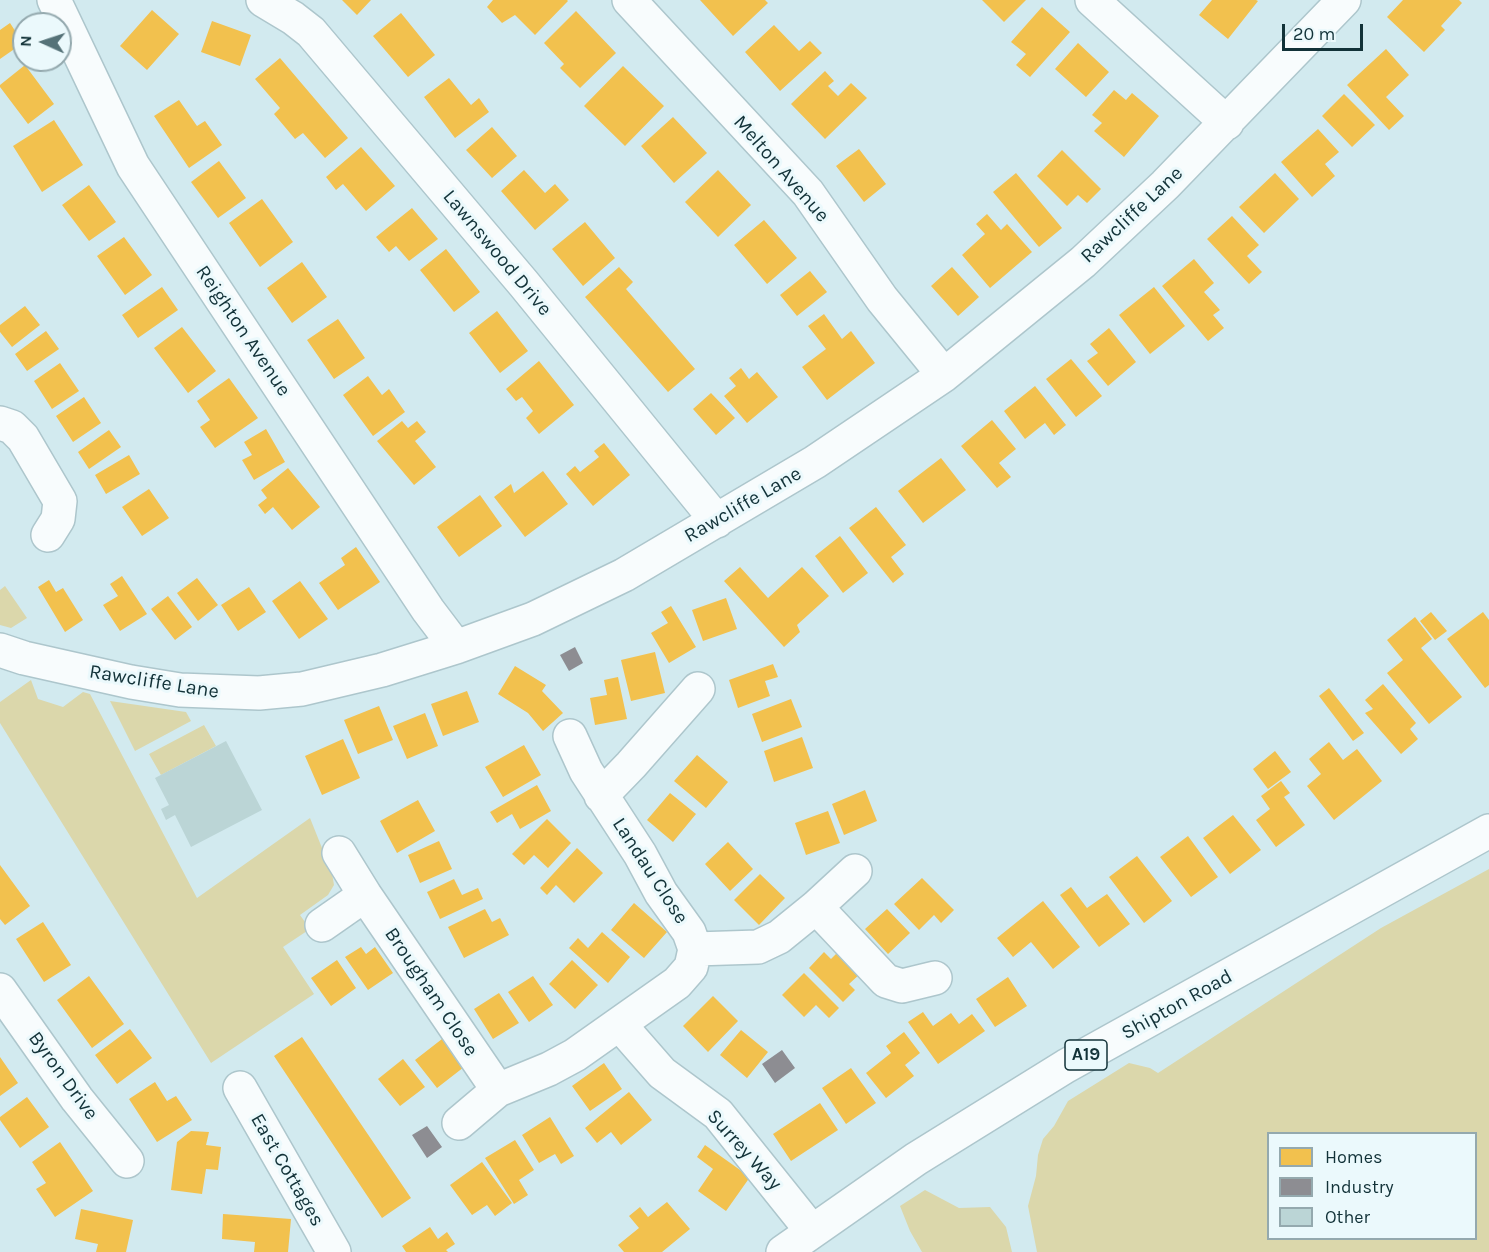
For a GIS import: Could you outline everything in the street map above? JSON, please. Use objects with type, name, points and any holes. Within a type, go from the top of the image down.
[{"type":"street","name":"Lawnswood Drive","points":[[263,0],[311,32],[531,293],[717,521]]},
{"type":"street","name":"Melton Avenue","points":[[629,0],[808,193],[882,299],[944,375]]},
{"type":"street","points":[[1092,0],[1227,123]]},
{"type":"street","name":"Rawcliffe Lane","points":[[0,650],[24,658],[131,682],[180,690],[238,693],[291,690],[382,670],[456,647],[533,619],[624,575],[815,462],[944,375],[1083,262],[1227,123],[1344,0]]},
{"type":"street","name":"Reighton Avenue","points":[[66,8],[133,166],[428,610],[456,647]]},
{"type":"street","points":[[0,423],[12,427],[23,438],[60,501],[58,519],[48,535]]},
{"type":"street","name":"Landau Close","points":[[601,796],[686,721],[698,688]]},
{"type":"street","name":"Landau Close","points":[[570,736],[586,771],[640,854],[661,893],[689,932],[695,949]]},
{"type":"street","name":"Shipton Road","points":[[783,1252],[916,1159],[1066,1066],[1489,831]]},
{"type":"street","name":"Brougham Close","points":[[339,853],[365,895],[498,1090]]},
{"type":"street","points":[[459,1123],[498,1090],[549,1069],[575,1055],[677,983],[691,967],[695,949],[758,947],[779,937],[855,871]]},
{"type":"street","points":[[322,925],[365,895]]},
{"type":"street","points":[[816,907],[886,981],[902,986],[935,978]]},
{"type":"street","name":"Byron Drive","points":[[0,990],[77,1099],[127,1161]]},
{"type":"street","name":"Surrey Way","points":[[620,1025],[662,1073],[718,1114],[812,1230]]},
{"type":"street","name":"East Cottages","points":[[240,1088],[334,1252]]},
{"type":"shaded area","points":[[5,586],[27,618],[11,628],[0,625],[0,590]]},
{"type":"shaded area","points":[[31,680],[38,699],[63,707],[83,692],[90,694],[197,898],[310,818],[332,873],[334,885],[328,895],[300,915],[310,929],[283,947],[314,994],[211,1063],[0,723],[0,702]]},
{"type":"shaded area","points":[[110,701],[186,712],[191,721],[135,751]]},
{"type":"shaded area","points":[[204,725],[216,746],[161,775],[149,754]]},
{"type":"shaded area","points":[[1489,869],[1489,1252],[1037,1252],[1028,1206],[1036,1176],[1038,1155],[1043,1139],[1054,1126],[1068,1101],[1129,1063],[1150,1068],[1158,1073],[1381,928]]},
{"type":"shaded area","points":[[925,1190],[959,1208],[990,1207],[1006,1227],[1012,1252],[922,1252],[900,1206]]},
{"type":"building: Homes","points":[[342,0],[371,0],[357,15]]},
{"type":"building: Homes","points":[[493,0],[568,1],[535,35],[515,15],[502,23],[487,7]]},
{"type":"building: Homes","points":[[700,0],[765,0],[768,3],[733,36]]},
{"type":"building: Homes","points":[[982,0],[1026,0],[1004,22]]},
{"type":"building: Homes","points":[[1212,0],[1258,1],[1228,39],[1199,15]]},
{"type":"building: Homes","points":[[1403,0],[1459,0],[1462,3],[1441,26],[1445,30],[1424,52],[1387,17]]},
{"type":"building: Homes","points":[[1042,7],[1070,32],[1030,77],[1016,65],[1026,54],[1011,42]]},
{"type":"building: Homes","points":[[152,10],[179,34],[147,70],[120,46]]},
{"type":"building: Homes","points":[[576,11],[616,53],[580,88],[560,68],[564,64],[544,43]]},
{"type":"building: Homes","points":[[401,13],[435,55],[408,77],[373,36]]},
{"type":"building: Homes","points":[[212,21],[251,35],[240,66],[201,52]]},
{"type":"building: Homes","points":[[10,23],[12,26],[12,51],[0,59],[0,30]]},
{"type":"building: Homes","points":[[774,25],[799,51],[810,41],[822,53],[780,91],[745,52]]},
{"type":"building: Homes","points":[[1078,43],[1109,72],[1086,97],[1055,69]]},
{"type":"building: Homes","points":[[1386,49],[1409,75],[1386,97],[1404,116],[1389,130],[1347,85]]},
{"type":"building: Homes","points":[[280,58],[348,138],[325,158],[303,133],[295,139],[274,114],[280,108],[255,79]]},
{"type":"building: Homes","points":[[623,66],[664,106],[625,146],[584,106]]},
{"type":"building: Homes","points":[[825,71],[834,81],[828,86],[838,96],[851,83],[867,98],[825,139],[791,104]]},
{"type":"building: Homes","points":[[16,72],[30,72],[54,104],[28,124],[0,85]]},
{"type":"building: Homes","points":[[449,78],[471,105],[479,98],[489,112],[455,138],[424,97]]},
{"type":"building: Homes","points":[[1114,90],[1126,100],[1132,93],[1159,116],[1124,157],[1094,131],[1102,123],[1092,115]]},
{"type":"building: Homes","points":[[1344,94],[1375,125],[1352,147],[1322,116]]},
{"type":"building: Homes","points":[[179,100],[197,126],[205,121],[222,145],[189,168],[154,116]]},
{"type":"building: Homes","points":[[673,117],[707,153],[674,183],[641,146]]},
{"type":"building: Homes","points":[[54,120],[83,165],[42,192],[13,146]]},
{"type":"building: Homes","points":[[492,127],[517,156],[492,178],[466,150]]},
{"type":"building: Homes","points":[[1318,129],[1339,152],[1325,164],[1335,176],[1312,197],[1281,162]]},
{"type":"building: Homes","points":[[361,147],[395,186],[366,211],[343,184],[336,190],[326,177]]},
{"type":"building: Homes","points":[[859,149],[886,184],[864,202],[836,166]]},
{"type":"building: Homes","points":[[1062,150],[1101,189],[1087,203],[1078,195],[1067,206],[1037,176]]},
{"type":"building: Homes","points":[[219,161],[246,198],[218,218],[191,182]]},
{"type":"building: Homes","points":[[524,170],[545,193],[555,184],[569,200],[535,230],[501,191]]},
{"type":"building: Homes","points":[[718,170],[751,205],[718,237],[685,202]]},
{"type":"building: Homes","points":[[1016,173],[1062,228],[1039,247],[993,192]]},
{"type":"building: Homes","points":[[1275,173],[1299,199],[1264,233],[1239,207]]},
{"type":"building: Homes","points":[[89,185],[116,222],[89,241],[62,205]]},
{"type":"building: Homes","points":[[262,199],[293,242],[260,267],[229,223]]},
{"type":"building: Homes","points":[[412,208],[438,239],[409,261],[396,246],[389,252],[376,237]]},
{"type":"building: Homes","points":[[987,214],[1001,230],[1007,224],[1032,252],[990,288],[962,255],[985,234],[976,224]]},
{"type":"building: Homes","points":[[1232,216],[1259,245],[1247,256],[1262,272],[1249,284],[1207,239]]},
{"type":"building: Homes","points":[[764,220],[797,258],[767,284],[734,245]]},
{"type":"building: Homes","points":[[585,222],[615,258],[583,286],[552,249]]},
{"type":"building: Homes","points":[[124,237],[152,275],[125,295],[97,256]]},
{"type":"building: Homes","points":[[446,249],[480,292],[454,312],[420,270]]},
{"type":"building: Homes","points":[[1194,259],[1214,283],[1204,292],[1220,310],[1213,315],[1224,328],[1208,341],[1162,286]]},
{"type":"building: Homes","points":[[302,262],[327,297],[292,323],[267,288]]},
{"type":"building: Homes","points":[[619,267],[633,282],[626,289],[695,369],[668,392],[585,297]]},
{"type":"building: Homes","points":[[952,267],[979,297],[958,316],[931,286]]},
{"type":"building: Homes","points":[[810,271],[827,292],[797,316],[780,295]]},
{"type":"building: Homes","points":[[162,287],[178,310],[138,338],[122,315]]},
{"type":"building: Homes","points":[[1154,287],[1185,326],[1150,354],[1119,315]]},
{"type":"building: Homes","points":[[25,306],[40,325],[12,347],[0,332],[0,325]]},
{"type":"building: Homes","points":[[497,311],[528,351],[500,373],[469,333]]},
{"type":"building: Homes","points":[[824,314],[842,339],[851,331],[875,363],[827,400],[802,367],[826,349],[808,326]]},
{"type":"building: Homes","points":[[338,319],[365,358],[334,379],[307,340]]},
{"type":"building: Homes","points":[[182,327],[216,371],[188,393],[154,348]]},
{"type":"building: Homes","points":[[1109,328],[1136,362],[1108,386],[1087,361],[1098,353],[1090,344]]},
{"type":"building: Homes","points":[[46,331],[59,349],[27,371],[15,354]]},
{"type":"building: Homes","points":[[1071,359],[1102,396],[1076,417],[1046,379]]},
{"type":"building: Homes","points":[[539,361],[574,405],[539,434],[526,418],[533,411],[522,397],[516,401],[506,389]]},
{"type":"building: Homes","points":[[60,363],[79,391],[52,409],[34,381]]},
{"type":"building: Homes","points":[[741,368],[749,379],[757,372],[778,397],[747,423],[724,396],[736,386],[729,378]]},
{"type":"building: Homes","points":[[368,376],[382,395],[389,389],[405,412],[373,436],[343,395]]},
{"type":"building: Homes","points":[[229,378],[258,418],[215,448],[200,427],[210,420],[197,401]]},
{"type":"building: Homes","points":[[1035,386],[1066,425],[1054,435],[1045,423],[1025,439],[1004,411]]},
{"type":"building: Homes","points":[[711,393],[735,418],[716,435],[693,409]]},
{"type":"building: Homes","points":[[84,397],[101,423],[73,442],[56,416]]},
{"type":"building: Homes","points":[[992,420],[1016,449],[999,463],[1011,477],[997,488],[961,446]]},
{"type":"building: Homes","points":[[402,421],[408,428],[417,421],[426,432],[415,441],[436,467],[414,485],[377,441]]},
{"type":"building: Homes","points":[[266,429],[285,462],[254,480],[242,460],[252,455],[244,442]]},
{"type":"building: Homes","points":[[109,430],[121,447],[89,469],[78,452]]},
{"type":"building: Homes","points":[[604,443],[630,475],[593,506],[566,474],[575,466],[580,472],[599,457],[594,451]]},
{"type":"building: Homes","points":[[129,455],[140,474],[106,494],[95,475]]},
{"type":"building: Homes","points":[[941,458],[966,490],[923,523],[898,491]]},
{"type":"building: Homes","points":[[288,468],[320,507],[292,530],[273,507],[265,514],[258,505],[267,498],[261,490]]},
{"type":"building: Homes","points":[[543,471],[568,504],[525,537],[494,497],[511,484],[514,493]]},
{"type":"building: Homes","points":[[149,489],[169,518],[142,536],[122,507]]},
{"type":"building: Homes","points":[[480,495],[502,526],[459,557],[437,527]]},
{"type":"building: Homes","points":[[876,507],[906,545],[891,557],[904,574],[893,583],[849,528]]},
{"type":"building: Homes","points":[[840,536],[868,573],[843,593],[815,556]]},
{"type":"building: Homes","points":[[356,547],[380,582],[338,610],[319,583],[345,565],[341,558]]},
{"type":"building: Homes","points":[[740,567],[768,598],[802,567],[829,596],[797,625],[800,632],[784,647],[724,581]]},
{"type":"building: Homes","points":[[122,576],[147,614],[120,631],[103,605],[118,596],[110,584]]},
{"type":"building: Homes","points":[[197,578],[218,605],[198,621],[177,593]]},
{"type":"building: Homes","points":[[49,580],[56,592],[63,588],[83,620],[65,632],[38,587]]},
{"type":"building: Homes","points":[[300,581],[328,619],[299,639],[272,601]]},
{"type":"building: Homes","points":[[249,587],[266,612],[238,631],[221,605]]},
{"type":"building: Homes","points":[[168,596],[192,627],[175,640],[151,609]]},
{"type":"building: Homes","points":[[726,598],[737,629],[703,641],[692,610]]},
{"type":"building: Homes","points":[[671,606],[696,647],[669,663],[651,633],[668,623],[661,612]]},
{"type":"building: Homes","points":[[1431,612],[1447,631],[1435,640],[1420,621]]},
{"type":"building: Homes","points":[[1483,612],[1489,620],[1489,685],[1485,688],[1447,639]]},
{"type":"building: Homes","points":[[1415,617],[1432,639],[1421,648],[1462,697],[1429,724],[1387,673],[1403,660],[1387,640]]},
{"type":"building: Homes","points":[[655,652],[665,693],[631,701],[621,660]]},
{"type":"building: Homes","points":[[773,664],[778,677],[765,681],[770,696],[738,708],[729,680]]},
{"type":"building: Homes","points":[[515,666],[546,685],[542,691],[563,713],[543,731],[528,713],[498,694]]},
{"type":"building: Homes","points":[[618,677],[627,719],[595,725],[590,698],[607,695],[604,680]]},
{"type":"building: Homes","points":[[1383,684],[1416,723],[1410,729],[1418,739],[1401,754],[1365,713],[1373,709],[1365,700]]},
{"type":"building: Homes","points":[[1329,688],[1364,733],[1353,741],[1319,696]]},
{"type":"building: Homes","points":[[467,691],[479,722],[443,736],[431,704]]},
{"type":"building: Homes","points":[[791,699],[802,727],[762,742],[752,714]]},
{"type":"building: Homes","points":[[379,706],[393,740],[358,754],[344,720]]},
{"type":"building: Homes","points":[[425,713],[438,746],[407,759],[393,726]]},
{"type":"building: Homes","points":[[802,737],[813,768],[774,782],[764,751]]},
{"type":"building: Homes","points":[[343,739],[360,778],[322,795],[305,756]]},
{"type":"building: Homes","points":[[1329,742],[1343,760],[1357,749],[1382,781],[1334,820],[1307,786],[1321,774],[1309,759]]},
{"type":"building: Homes","points":[[524,745],[541,775],[503,797],[485,767]]},
{"type":"building: Homes","points":[[1275,751],[1291,772],[1268,789],[1253,769]]},
{"type":"building: Homes","points":[[697,755],[728,782],[706,808],[674,781]]},
{"type":"building: Homes","points":[[1281,781],[1290,793],[1284,797],[1305,825],[1276,847],[1256,820],[1270,809],[1261,796]]},
{"type":"building: Homes","points":[[537,785],[551,811],[520,829],[512,814],[497,823],[490,812]]},
{"type":"building: Homes","points":[[865,790],[877,821],[844,835],[832,804]]},
{"type":"building: Homes","points":[[670,793],[696,814],[673,842],[647,820]]},
{"type":"building: Homes","points":[[418,800],[435,831],[397,853],[380,821]]},
{"type":"building: Homes","points":[[828,811],[840,843],[806,855],[795,823]]},
{"type":"building: Homes","points":[[1233,815],[1261,850],[1230,874],[1203,838]]},
{"type":"building: Homes","points":[[547,819],[571,843],[548,868],[534,855],[524,865],[512,854]]},
{"type":"building: Homes","points":[[1188,836],[1218,877],[1191,897],[1160,857]]},
{"type":"building: Homes","points":[[439,841],[452,869],[420,883],[408,855]]},
{"type":"building: Homes","points":[[728,842],[753,869],[730,891],[705,864]]},
{"type":"building: Homes","points":[[577,848],[603,873],[574,903],[556,885],[547,895],[540,888]]},
{"type":"building: Homes","points":[[1137,856],[1172,901],[1144,923],[1109,877]]},
{"type":"building: Homes","points":[[0,865],[30,906],[5,925],[0,919]]},
{"type":"building: Homes","points":[[760,874],[785,898],[759,925],[734,900]]},
{"type":"building: Homes","points":[[922,878],[954,910],[941,923],[934,915],[919,930],[894,904]]},
{"type":"building: Homes","points":[[454,879],[462,895],[478,888],[483,899],[440,919],[427,892]]},
{"type":"building: Homes","points":[[1071,887],[1087,908],[1107,894],[1130,924],[1099,947],[1060,895]]},
{"type":"building: Homes","points":[[1043,901],[1080,947],[1053,969],[1031,942],[1013,957],[997,938]]},
{"type":"building: Homes","points":[[634,903],[667,932],[644,958],[611,930]]},
{"type":"building: Homes","points":[[485,909],[492,922],[500,918],[509,935],[464,958],[448,927]]},
{"type":"building: Homes","points":[[887,909],[910,933],[888,954],[865,929]]},
{"type":"building: Homes","points":[[43,922],[71,965],[44,982],[16,939]]},
{"type":"building: Homes","points":[[602,932],[630,957],[608,983],[569,948],[578,938],[588,948]]},
{"type":"building: Homes","points":[[361,947],[366,954],[375,947],[393,973],[368,990],[345,957]]},
{"type":"building: Homes","points":[[839,951],[861,973],[849,984],[855,990],[843,1002],[809,968],[824,952],[831,959]]},
{"type":"building: Homes","points":[[337,960],[356,988],[331,1006],[311,978]]},
{"type":"building: Homes","points":[[572,960],[598,985],[575,1009],[549,984]]},
{"type":"building: Homes","points":[[804,973],[839,1008],[829,1018],[816,1005],[804,1017],[782,995]]},
{"type":"building: Homes","points":[[89,976],[124,1024],[92,1048],[57,1000]]},
{"type":"building: Homes","points":[[533,976],[553,1005],[529,1022],[508,992]]},
{"type":"building: Homes","points":[[1008,977],[1027,1006],[995,1027],[976,999]]},
{"type":"building: Homes","points":[[499,993],[519,1023],[493,1039],[474,1009]]},
{"type":"building: Homes","points":[[713,996],[738,1021],[708,1052],[683,1026]]},
{"type":"building: Homes","points":[[923,1012],[933,1026],[951,1013],[959,1024],[972,1014],[985,1031],[938,1064],[908,1022]]},
{"type":"building: Homes","points":[[130,1029],[152,1058],[117,1084],[95,1055]]},
{"type":"building: Homes","points":[[741,1030],[768,1052],[747,1078],[720,1055]]},
{"type":"building: Homes","points":[[904,1032],[920,1053],[905,1065],[914,1076],[886,1098],[866,1073],[891,1053],[886,1046]]},
{"type":"building: Homes","points":[[302,1037],[411,1198],[382,1218],[274,1056]]},
{"type":"building: Homes","points":[[442,1039],[464,1067],[437,1088],[415,1060]]},
{"type":"building: Homes","points":[[0,1057],[18,1083],[0,1096]]},
{"type":"building: Homes","points":[[403,1059],[425,1087],[400,1106],[378,1079]]},
{"type":"building: Homes","points":[[604,1063],[622,1089],[590,1111],[572,1086]]},
{"type":"building: Homes","points":[[851,1068],[876,1103],[846,1124],[822,1088]]},
{"type":"building: Homes","points":[[155,1082],[167,1101],[176,1096],[192,1120],[157,1142],[129,1099]]},
{"type":"building: Homes","points":[[629,1092],[652,1120],[621,1145],[611,1132],[597,1143],[585,1128]]},
{"type":"building: Homes","points":[[27,1097],[49,1127],[20,1148],[0,1117]]},
{"type":"building: Homes","points":[[820,1103],[838,1130],[791,1161],[773,1134]]},
{"type":"building: Homes","points":[[550,1117],[574,1156],[561,1164],[555,1154],[539,1163],[522,1135]]},
{"type":"building: Homes","points":[[191,1131],[209,1132],[206,1145],[221,1147],[218,1170],[206,1169],[202,1194],[171,1190],[177,1142]]},
{"type":"building: Homes","points":[[515,1140],[534,1170],[519,1180],[528,1195],[514,1204],[485,1158]]},
{"type":"building: Homes","points":[[60,1142],[93,1191],[55,1217],[36,1189],[46,1183],[32,1162]]},
{"type":"building: Homes","points":[[705,1145],[750,1177],[726,1211],[698,1191],[713,1169],[697,1157]]},
{"type":"building: Homes","points":[[482,1162],[512,1203],[495,1216],[487,1205],[472,1215],[450,1185]]},
{"type":"building: Homes","points":[[667,1202],[690,1229],[662,1252],[624,1252],[618,1245],[639,1228],[629,1216],[640,1207],[648,1217]]},
{"type":"building: Homes","points":[[81,1209],[133,1220],[126,1252],[96,1252],[98,1244],[75,1239]]},
{"type":"building: Homes","points":[[223,1214],[291,1219],[288,1252],[254,1252],[255,1242],[222,1239]]},
{"type":"building: Homes","points":[[430,1227],[438,1239],[447,1232],[455,1244],[446,1250],[448,1252],[406,1252],[402,1246]]},
{"type":"building: Industry","points":[[575,647],[583,663],[569,671],[560,655]]},
{"type":"building: Industry","points":[[782,1050],[795,1068],[775,1083],[762,1064]]},
{"type":"building: Industry","points":[[427,1126],[442,1147],[427,1158],[412,1135]]},
{"type":"building: Other","points":[[226,741],[262,810],[191,847],[175,815],[166,820],[161,809],[169,805],[155,778]]}]
